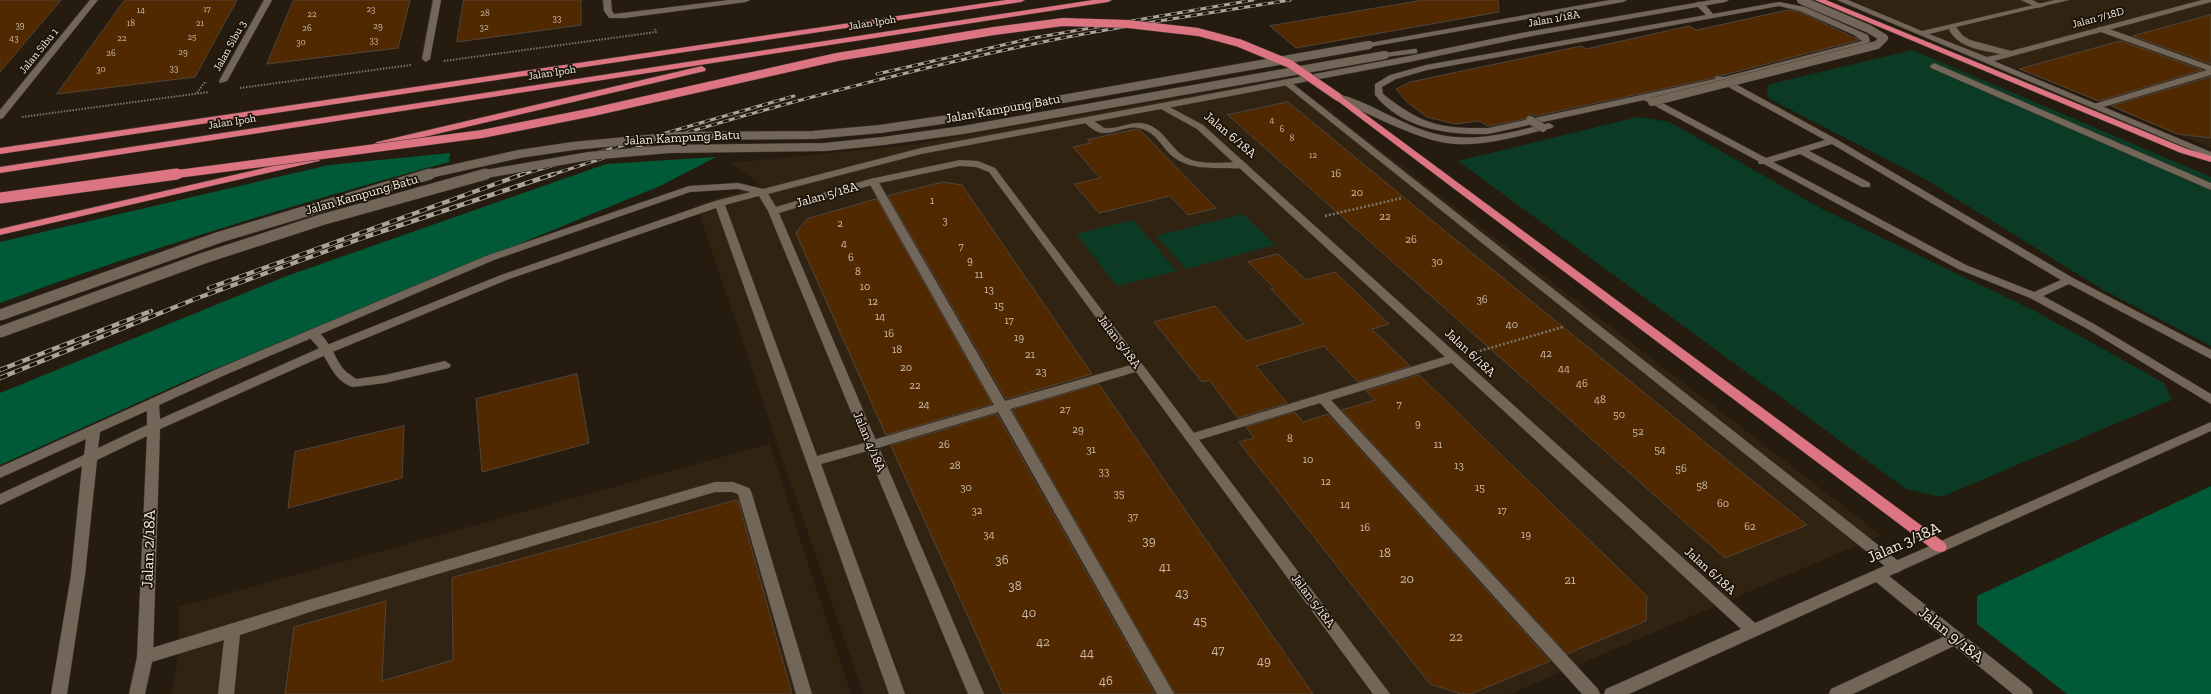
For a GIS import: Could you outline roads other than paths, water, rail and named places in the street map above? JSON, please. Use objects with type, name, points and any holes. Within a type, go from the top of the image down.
[{"type":"highway","name":"Jalan Ipoh","points":[[0,151],[1022,0]]},
{"type":"highway","name":"Jalan Ipoh","points":[[0,170],[1108,0]]},
{"type":"highway","points":[[1819,0],[2184,151],[2211,159]]},
{"type":"highway","points":[[0,198],[482,134],[593,112],[837,57],[994,31],[1063,22],[1128,24],[1198,32],[1239,43],[1290,64],[1338,96],[1940,547]]},
{"type":"highway","points":[[0,232],[487,120],[794,47]]},
{"type":"street","name":"Jalan Sibu 1","points":[[0,116],[94,0]]},
{"type":"street","name":"Jalan Sibu 3","points":[[223,81],[268,0]]},
{"type":"street","points":[[426,59],[437,0]]},
{"type":"street","points":[[607,0],[608,12],[612,16],[651,13],[746,0]]},
{"type":"street","name":"Jalan 1/18A","points":[[1369,45],[1623,0]]},
{"type":"street","name":"Jalan 1/18A","points":[[1385,55],[1529,34],[1725,0]]},
{"type":"street","points":[[1338,96],[1417,132],[1446,140],[1466,141],[1499,138],[1877,45],[1884,38],[1869,29],[1801,0]]},
{"type":"street","points":[[1802,9],[1818,5],[1818,3],[1812,0]]},
{"type":"street","points":[[1841,0],[2211,155]]},
{"type":"street","points":[[2025,0],[2041,6]]},
{"type":"street","name":"Jalan 7/18D","points":[[1922,33],[2066,0]]},
{"type":"street","name":"Jalan 7/18D","points":[[1987,60],[2211,0]]},
{"type":"street","points":[[1700,4],[1709,12],[1711,17]]},
{"type":"street","points":[[1779,4],[1802,9],[1865,37],[1866,41],[1862,44],[1720,79],[1488,131],[1462,132],[1428,126],[1406,116],[1379,96],[1378,86],[1384,80],[1426,68],[1779,4]]},
{"type":"street","name":"Jalan 7/18D","points":[[1952,27],[1954,34],[1966,41],[1983,47],[2013,52]]},
{"type":"street","points":[[2101,29],[2211,71]]},
{"type":"street","points":[[0,500],[326,350],[505,276],[719,203],[760,191],[921,151],[1409,60],[1529,34]]},
{"type":"street","name":"Jalan Kampung Batu","points":[[0,315],[220,236],[423,176],[519,154],[573,146],[648,139],[813,135],[880,129],[963,116],[1369,45]]},
{"type":"street","name":"Jalan Kampung Batu","points":[[0,332],[219,253],[321,220],[477,176],[589,156],[669,149],[825,147],[883,141],[962,130],[1385,55]]},
{"type":"street","points":[[1409,60],[1426,68]]},
{"type":"street","points":[[1782,63],[1791,67]]},
{"type":"street","points":[[1934,66],[2211,187]]},
{"type":"street","points":[[2097,106],[2211,71]]},
{"type":"street","points":[[1720,79],[1833,141],[2069,280],[2211,355]]},
{"type":"street","points":[[1288,83],[1896,567]]},
{"type":"street","points":[[1642,96],[1762,162],[1962,267],[2034,296],[2096,330],[2211,400]]},
{"type":"street","name":"Jalan 6/18A","points":[[1162,106],[1200,127],[1243,165],[1753,631]]},
{"type":"street","points":[[1088,120],[1095,129],[1105,132],[1143,125],[1151,129],[1182,159],[1193,162],[1243,165]]},
{"type":"street","points":[[1530,120],[1543,128]]},
{"type":"street","points":[[1762,162],[1833,141]]},
{"type":"street","points":[[1800,150],[1866,185]]},
{"type":"street","name":"Jalan 5/18A","points":[[773,211],[873,181],[960,163],[978,164],[992,170],[1382,694]]},
{"type":"street","points":[[873,181],[1166,694]]},
{"type":"street","points":[[0,473],[94,429],[312,333],[490,258],[689,189],[738,186],[760,191]]},
{"type":"street","name":"Jalan 4/18A","points":[[760,191],[773,211],[976,694]]},
{"type":"street","points":[[719,203],[897,694]]},
{"type":"street","points":[[2034,296],[2069,280]]},
{"type":"street","points":[[312,333],[326,350],[337,370],[353,383],[385,379],[445,365]]},
{"type":"street","points":[[1192,438],[1454,358]]},
{"type":"street","points":[[813,462],[1138,367]]},
{"type":"street","points":[[1322,398],[1592,694]]},
{"type":"street","name":"Jalan 2/18A","points":[[137,694],[145,657],[154,428],[153,403]]},
{"type":"street","name":"Jalan 3/18A","points":[[1612,694],[2211,426]]},
{"type":"street","points":[[59,694],[78,575],[94,429]]},
{"type":"street","points":[[145,657],[233,631],[315,604],[715,487],[733,487],[744,491],[804,694]]},
{"type":"street","name":"Jalan 9/18A","points":[[1877,575],[2025,694]]},
{"type":"street","points":[[226,694],[233,631]]},
{"type":"street","points":[[1837,694],[1955,638]]},
{"type":"railway","points":[[877,74],[1033,38],[1253,0]]},
{"type":"railway","points":[[551,175],[737,118],[800,100],[925,68],[1082,34],[1290,0]]},
{"type":"railway","points":[[521,175],[794,96]]},
{"type":"railway","points":[[209,288],[521,175]]},
{"type":"railway","points":[[0,378],[195,299],[365,237],[551,175]]},
{"type":"railway","points":[[0,370],[151,311]]}]
